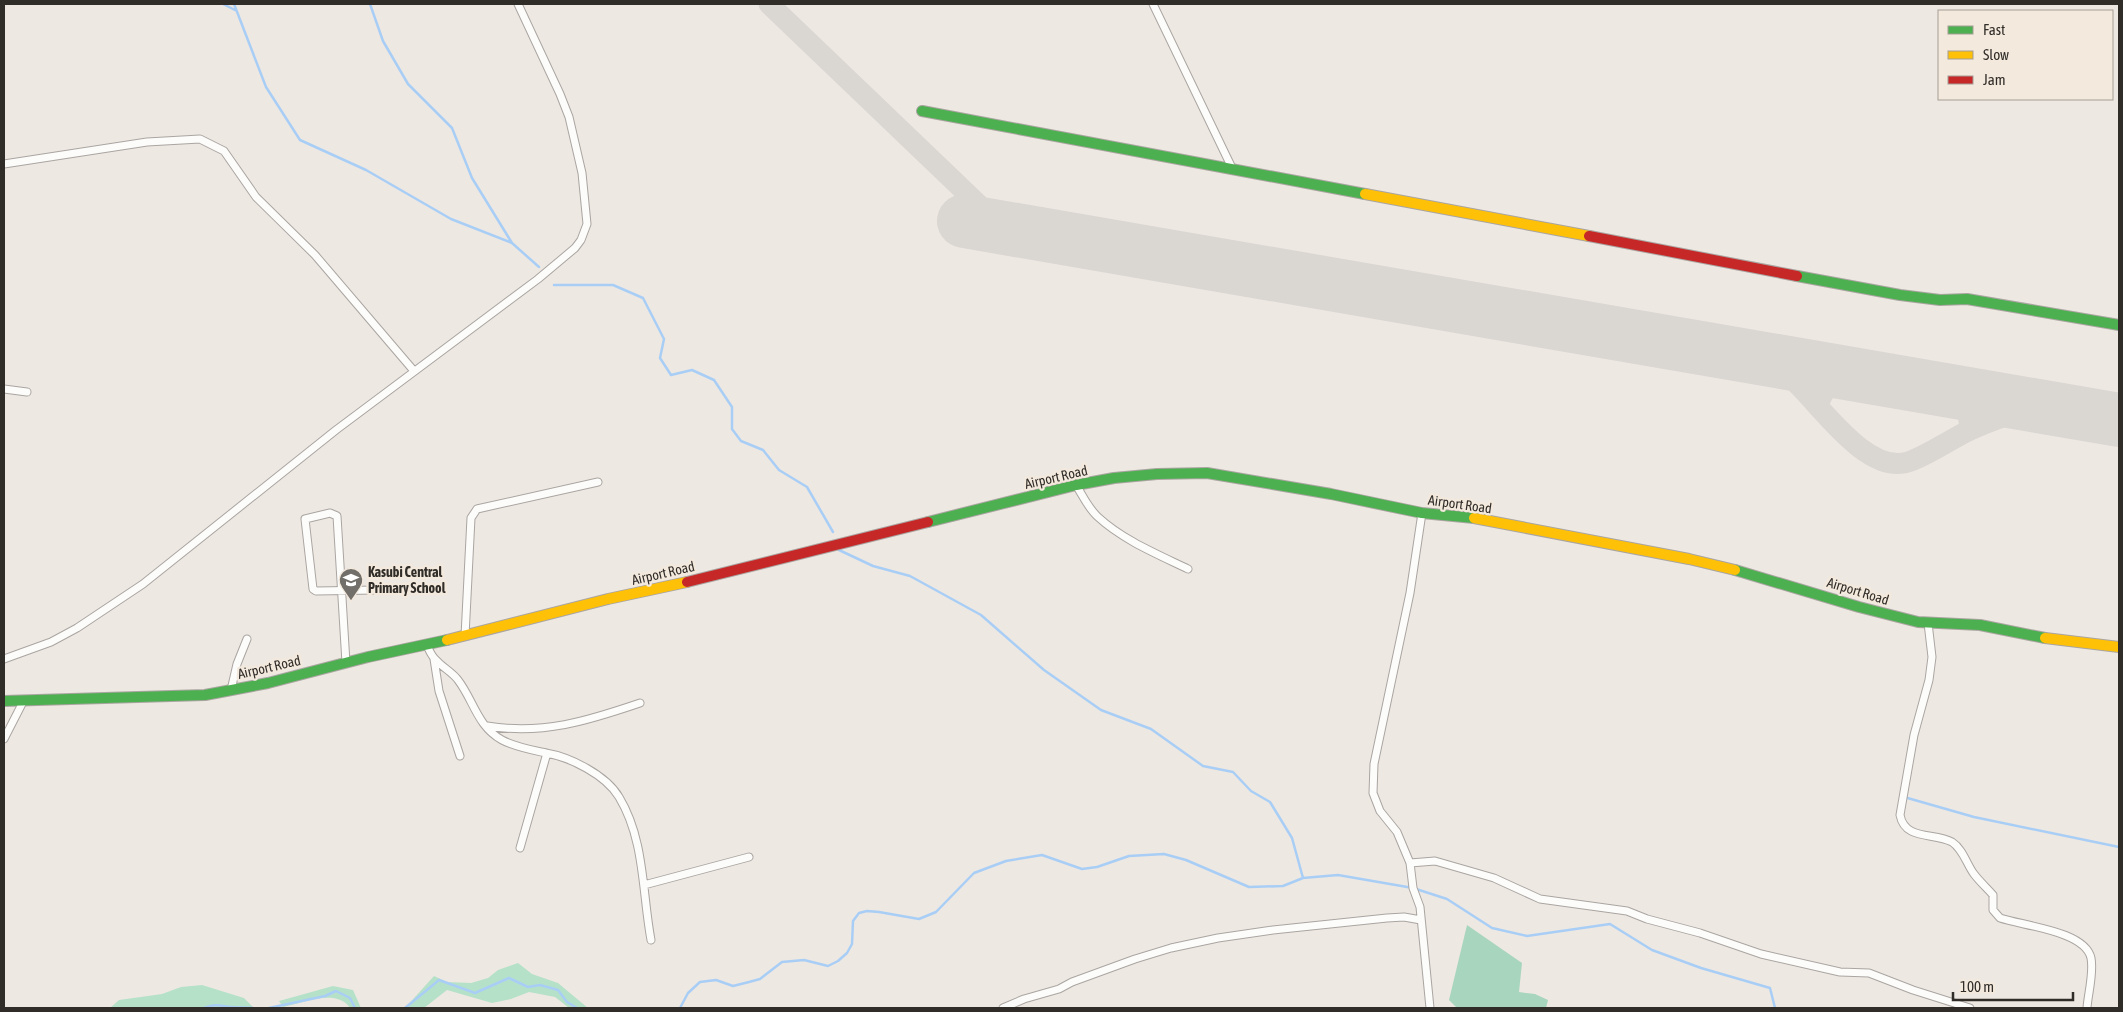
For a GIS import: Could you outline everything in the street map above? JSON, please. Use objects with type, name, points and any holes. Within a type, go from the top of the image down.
[{"type":"street","points":[[4,659],[51,642],[77,628],[143,584],[202,534],[562,260],[575,248],[585,232],[588,216],[582,173],[569,117],[518,4]]},
{"type":"street","points":[[1153,4],[1233,171]]},
{"type":"street","points":[[922,112],[1900,295],[1940,300],[1967,299],[2119,325]]},
{"type":"street","points":[[4,164],[170,139],[200,139],[224,151],[256,198],[315,255],[414,371]]},
{"type":"street","points":[[4,389],[27,392]]},
{"type":"street","name":"Airport Road","points":[[4,701],[181,697],[268,683],[465,636],[608,599],[717,575],[1076,485],[1148,474],[1206,473],[1331,494],[1422,513],[1467,517],[1688,559],[1825,595],[1894,616],[1928,623],[1980,625],[2049,639],[2119,647]]},
{"type":"street","points":[[465,636],[471,518],[477,509],[598,482]]},
{"type":"street","points":[[1076,485],[1088,506],[1109,525],[1128,539],[1188,569]]},
{"type":"street","points":[[346,663],[342,590],[337,516],[330,513],[305,519],[313,589],[342,590],[376,590]]},
{"type":"street","points":[[1422,513],[1410,593],[1374,764],[1373,782],[1374,793],[1380,811],[1397,832],[1410,863],[1413,888],[1420,907],[1430,1008]]},
{"type":"street","points":[[1928,623],[1932,657],[1929,680],[1910,753],[1900,816],[1901,822],[1908,831],[1946,840],[1956,845],[1974,874],[1993,895],[1993,910],[2000,918],[2066,935],[2085,945],[2092,961],[2087,1008]]},
{"type":"street","points":[[231,690],[237,664],[247,639]]},
{"type":"street","points":[[426,644],[434,659],[440,691],[460,756]]},
{"type":"street","points":[[434,659],[457,678],[479,718],[504,741],[547,753],[589,769],[616,792],[633,830],[640,858],[651,940]]},
{"type":"street","points":[[4,739],[24,700]]},
{"type":"street","points":[[487,726],[512,730],[550,728],[640,703]]},
{"type":"street","points":[[520,848],[547,753]]},
{"type":"street","points":[[644,886],[749,857]]},
{"type":"street","points":[[1410,863],[1435,860],[1494,878],[1540,899],[1627,911],[1647,919],[1700,933],[1761,954],[1840,972],[1869,973],[1913,990],[1970,1008]]},
{"type":"street","points":[[1003,1008],[1152,953],[1218,938],[1387,918],[1404,917],[1421,920]]},
{"type":"green space","points":[[1467,925],[1522,963],[1519,992],[1535,994],[1548,1000],[1546,1008],[1457,1008],[1449,1000]]},
{"type":"green space","points":[[518,963],[532,974],[558,983],[588,1008],[569,1008],[555,997],[529,992],[511,999],[492,1003],[447,990],[424,1008],[405,1008],[434,976],[447,982],[471,983],[488,978],[498,970]]},
{"type":"green space","points":[[202,985],[244,998],[254,1008],[110,1008],[119,1000],[162,994],[181,987]]},
{"type":"green space","points":[[333,986],[353,990],[361,1008],[350,1008],[344,1002],[328,998],[319,998],[283,1007],[279,1001]]},
{"type":"waterway","points":[[223,4],[235,10]]},
{"type":"waterway","points":[[234,4],[266,87],[300,140],[366,170],[451,219],[512,243],[539,267]]},
{"type":"waterway","points":[[370,4],[383,41],[408,84],[452,128],[472,178],[512,243]]},
{"type":"waterway","points":[[554,285],[613,285],[643,298],[664,339],[660,358],[671,375],[692,370],[714,380],[732,407],[732,429],[741,441],[763,450],[779,470],[807,487],[833,532]]},
{"type":"waterway","points":[[839,550],[873,566],[910,576],[981,615],[1044,670],[1101,710],[1151,729],[1203,766],[1233,772],[1251,791],[1270,802],[1292,838],[1303,878]]},
{"type":"waterway","points":[[1904,797],[1974,817],[2119,847]]},
{"type":"waterway","points":[[680,1008],[688,993],[700,982],[716,980],[733,986],[760,979],[782,962],[804,960],[828,966],[838,961],[847,953],[852,944],[853,921],[859,913],[867,911],[879,912],[919,919],[936,912],[974,873],[1006,861],[1042,855],[1082,869],[1097,867],[1129,856],[1164,854],[1186,860],[1249,887],[1283,886],[1303,878],[1338,875],[1413,888],[1447,899],[1492,928],[1527,936],[1610,924],[1652,950],[1701,968],[1770,988],[1775,1008]]},
{"type":"waterway","points":[[405,1008],[439,980],[475,993],[509,978],[528,987],[540,985],[558,990],[567,1002],[577,1008]]},
{"type":"waterway","points":[[269,1008],[325,996],[336,991],[350,998],[355,1008]]},
{"type":"waterway","points":[[204,1008],[216,1005],[253,1008]]},
{"type":"taxiway","points":[[769,4],[1003,228]]},
{"type":"taxiway","points":[[1761,358],[1778,367],[1789,376],[1830,420],[1860,448],[1876,458],[1892,463],[1908,462],[1931,452],[1978,426],[2038,406]]},
{"type":"taxiway","points":[[1818,406],[1820,399],[1831,384],[1842,378],[1855,375]]},
{"type":"taxiway","points":[[1952,392],[1961,400],[1966,409],[1970,430]]},
{"type":"runway","points":[[964,221],[2119,420]]},
{"type":"traffic: fast","points":[[922,111],[1365,194]]},
{"type":"traffic: fast","points":[[1797,276],[1900,295],[1940,300],[1967,299],[2119,325]]},
{"type":"traffic: fast","points":[[928,522],[1076,485],[1114,478],[1157,474],[1207,473],[1331,494],[1422,513],[1474,518]]},
{"type":"traffic: fast","points":[[1735,570],[1859,607],[1918,622],[1980,625],[2045,638]]},
{"type":"traffic: fast","points":[[4,701],[205,695],[268,683],[368,657],[447,640]]},
{"type":"traffic: slow","points":[[1365,194],[1589,236]]},
{"type":"traffic: slow","points":[[1474,518],[1689,559],[1735,570]]},
{"type":"traffic: slow","points":[[447,640],[608,599],[687,582]]},
{"type":"traffic: slow","points":[[2045,638],[2119,647]]},
{"type":"traffic: jam","points":[[1589,236],[1797,276]]},
{"type":"traffic: jam","points":[[687,582],[928,522]]},
{"type":"place","name":"Kasubi Central Primary School","points":[[351,601]]}]
